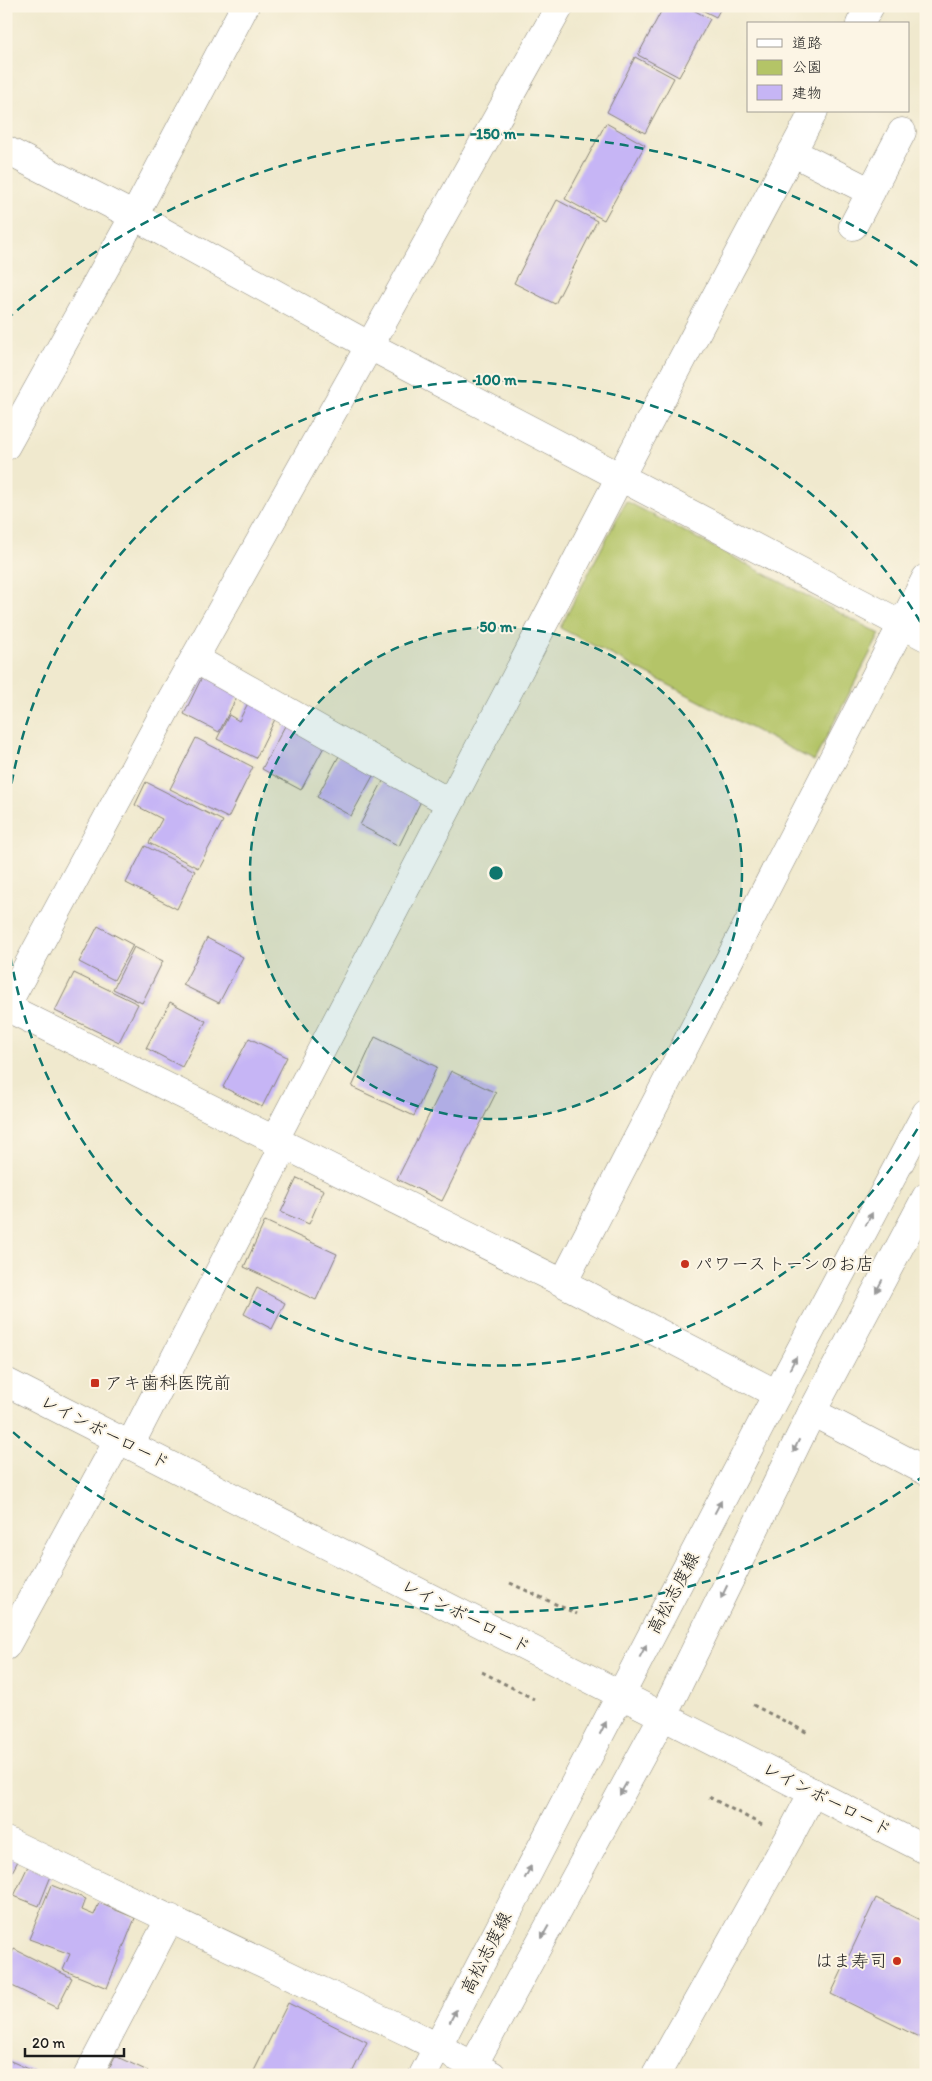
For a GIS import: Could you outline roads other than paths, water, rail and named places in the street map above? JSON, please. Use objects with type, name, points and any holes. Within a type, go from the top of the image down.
[{"type":"street","points":[[560,6],[195,659],[6,1006],[563,1283],[777,1394]]},
{"type":"street","points":[[861,22],[870,6]]},
{"type":"street","points":[[6,446],[134,216],[242,7]]},
{"type":"street","points":[[6,1646],[125,1442],[279,1143],[450,803],[813,112]]},
{"type":"street","points":[[853,226],[902,132]]},
{"type":"street","points":[[6,150],[134,216],[370,346],[914,631]]},
{"type":"street","points":[[792,152],[871,192]]},
{"type":"street","points":[[563,1283],[914,631],[926,578]]},
{"type":"street","points":[[195,659],[450,803]]},
{"type":"street","name":"高松志度線","points":[[423,2075],[620,1694],[926,1113]]},
{"type":"street","points":[[6,1840],[437,2047],[477,2072],[663,1716],[812,1412],[926,1196]]},
{"type":"street","name":"レインボーロード","points":[[6,1382],[926,1850]]},
{"type":"street","points":[[812,1412],[926,1471]]},
{"type":"street","points":[[656,2075],[813,1792]]},
{"type":"street","points":[[88,2075],[170,1918]]},
{"type":"place","name":"パワーストーンのお店","points":[[685,1264]]},
{"type":"place","name":"アキ歯科医院前","points":[[95,1383]]},
{"type":"place","name":"はま寿司","points":[[897,1961]]}]
